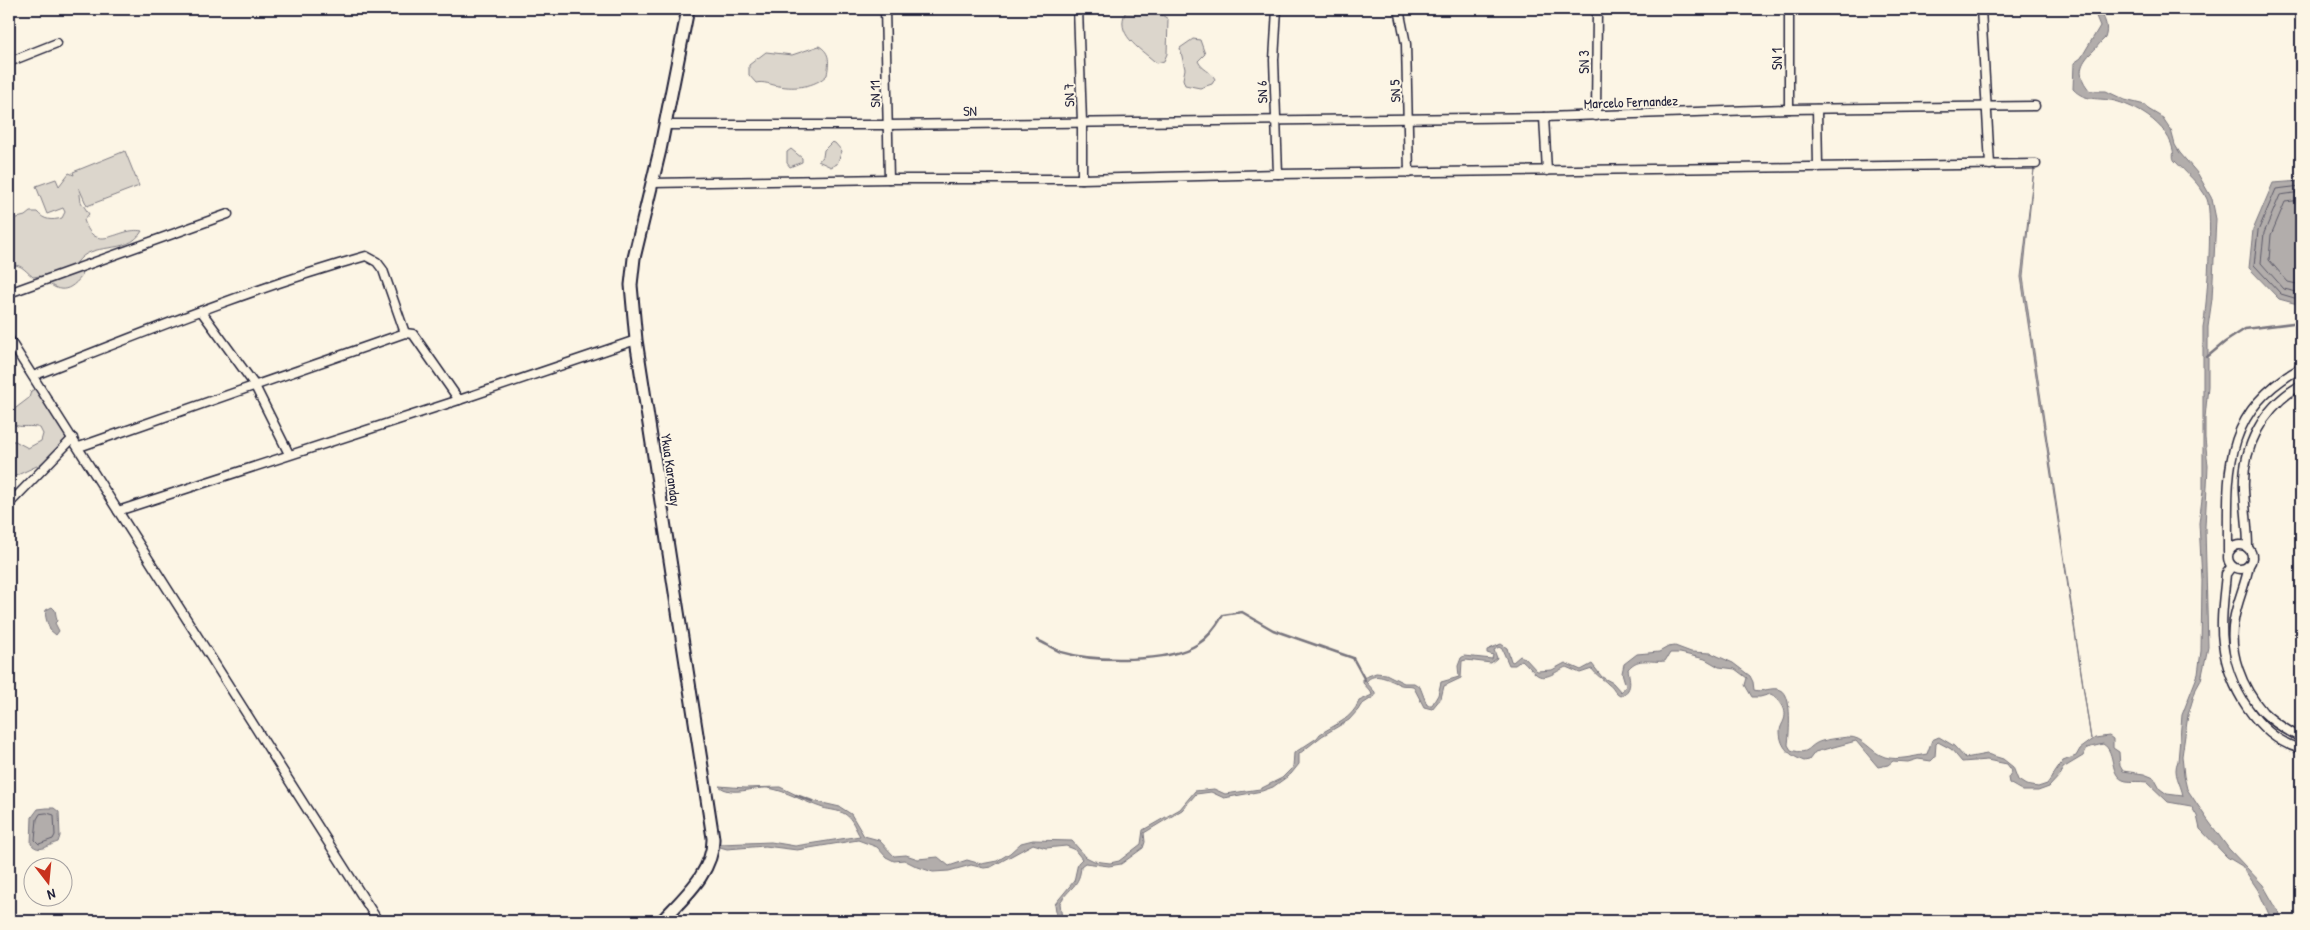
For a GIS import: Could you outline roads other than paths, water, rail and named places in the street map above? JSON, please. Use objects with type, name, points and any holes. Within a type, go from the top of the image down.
[{"type":"street","name":"Ykua Karanday","points":[[662,921],[701,876],[708,864],[713,847],[712,828],[636,340],[631,284],[632,269],[665,124],[688,9]]},
{"type":"street","name":"SN 11","points":[[885,9],[889,179]]},
{"type":"street","name":"SN 7","points":[[1078,9],[1082,179]]},
{"type":"street","name":"SN 6","points":[[1277,9],[1274,60],[1278,174]]},
{"type":"street","name":"SN 5","points":[[1399,9],[1406,44],[1409,173]]},
{"type":"street","name":"SN 3","points":[[1596,116],[1597,9]]},
{"type":"street","name":"SN 1","points":[[1789,9],[1790,109]]},
{"type":"street","points":[[1980,9],[1990,165]]},
{"type":"street","points":[[9,62],[57,43]]},
{"type":"street","name":"Marcelo Fernandez","points":[[1276,119],[1544,117],[1790,109],[2035,106]]},
{"type":"street","points":[[1817,109],[1818,167]]},
{"type":"street","points":[[1544,117],[1547,171]]},
{"type":"street","name":"SN","points":[[665,124],[888,125],[1276,119]]},
{"type":"street","points":[[652,183],[889,179],[1082,179],[1278,174],[2036,164]]},
{"type":"street","points":[[9,293],[228,214]]},
{"type":"street","points":[[33,376],[200,311],[304,274],[366,256],[377,262],[383,270],[405,333]]},
{"type":"street","points":[[200,311],[254,384],[289,454]]},
{"type":"street","points":[[79,447],[254,384],[405,333],[413,334],[459,400]]},
{"type":"street","points":[[9,339],[378,921]]},
{"type":"street","points":[[118,512],[636,340]]},
{"type":"street","points":[[2249,565],[2242,569],[2232,566],[2228,560],[2231,464],[2239,430],[2264,395],[2278,382],[2301,368]]},
{"type":"street","points":[[2301,385],[2287,394],[2266,416],[2253,436],[2248,450],[2244,490],[2248,548],[2252,558],[2233,622],[2234,644],[2239,672],[2253,699],[2264,713],[2281,727],[2301,738]]},
{"type":"street","points":[[10,504],[73,438]]},
{"type":"street","points":[[2228,552],[2237,545],[2248,548]]},
{"type":"street","points":[[2232,566],[2226,574],[2223,638],[2231,674],[2238,692],[2251,712],[2278,738],[2301,749]]},
{"type":"water","points":[[2093,9],[2099,9],[2105,20],[2107,30],[2105,38],[2087,58],[2082,67],[2081,72],[2086,86],[2090,91],[2106,91],[2125,100],[2145,105],[2163,118],[2171,130],[2175,145],[2198,174],[2212,199],[2216,219],[2212,299],[2208,327],[2208,386],[2205,418],[2208,466],[2205,527],[2208,647],[2201,680],[2196,689],[2188,715],[2182,756],[2187,789],[2229,849],[2263,885],[2278,911],[2281,921],[2272,921],[2258,890],[2242,866],[2227,857],[2200,829],[2197,816],[2191,806],[2168,802],[2147,782],[2120,779],[2110,753],[2103,744],[2087,748],[2083,756],[2063,768],[2061,774],[2049,787],[2038,791],[2023,791],[2009,783],[2008,778],[2012,771],[2007,764],[1987,760],[1962,762],[1951,749],[1938,742],[1936,744],[1935,757],[1931,761],[1918,759],[1908,762],[1893,761],[1888,765],[1878,767],[1856,741],[1815,752],[1809,760],[1804,761],[1795,757],[1784,747],[1780,737],[1780,730],[1785,712],[1777,699],[1771,694],[1752,697],[1745,685],[1747,678],[1735,669],[1719,667],[1705,659],[1680,653],[1670,653],[1665,661],[1641,661],[1632,665],[1628,669],[1629,688],[1620,696],[1592,669],[1580,673],[1566,667],[1543,677],[1534,672],[1522,660],[1515,665],[1509,665],[1502,649],[1499,647],[1494,650],[1497,658],[1491,663],[1462,661],[1461,678],[1444,686],[1441,698],[1432,709],[1424,707],[1413,686],[1401,685],[1388,679],[1373,677],[1366,682],[1375,692],[1375,696],[1361,705],[1349,720],[1322,736],[1299,754],[1299,764],[1291,774],[1273,787],[1224,798],[1211,792],[1196,794],[1182,810],[1144,833],[1145,842],[1143,848],[1121,864],[1109,866],[1085,863],[1081,866],[1079,878],[1060,903],[1062,919],[1060,921],[1041,921],[1047,917],[1057,919],[1055,904],[1074,881],[1078,863],[1082,859],[1074,849],[1066,846],[1046,848],[1033,844],[991,867],[984,868],[971,865],[949,871],[933,872],[904,860],[894,861],[886,857],[877,847],[858,840],[797,850],[765,846],[727,849],[720,847],[720,844],[771,842],[795,846],[860,836],[850,819],[840,812],[823,808],[775,789],[762,788],[730,791],[719,786],[745,788],[780,787],[805,799],[840,807],[851,814],[864,836],[879,840],[894,856],[906,855],[918,859],[938,857],[949,866],[967,860],[981,864],[997,861],[1021,843],[1033,840],[1072,841],[1086,857],[1094,861],[1110,863],[1119,861],[1141,844],[1143,830],[1180,809],[1195,791],[1214,789],[1225,794],[1260,789],[1282,778],[1293,767],[1294,753],[1320,734],[1343,721],[1359,701],[1372,695],[1363,683],[1363,678],[1376,673],[1386,674],[1404,683],[1414,683],[1420,687],[1427,705],[1432,705],[1438,695],[1441,682],[1459,677],[1458,666],[1461,658],[1464,656],[1492,659],[1493,655],[1487,653],[1487,650],[1501,644],[1507,648],[1511,661],[1513,662],[1520,656],[1525,658],[1537,671],[1552,670],[1565,663],[1581,670],[1592,664],[1602,677],[1613,683],[1621,692],[1626,686],[1622,673],[1624,664],[1637,654],[1659,652],[1668,647],[1675,646],[1691,652],[1711,653],[1733,663],[1750,676],[1754,690],[1778,689],[1785,693],[1789,707],[1788,745],[1791,750],[1802,752],[1822,741],[1853,737],[1880,755],[1890,758],[1901,758],[1927,754],[1932,740],[1939,737],[1954,746],[1965,758],[1987,754],[2003,759],[2013,767],[2018,780],[2026,785],[2038,787],[2047,784],[2063,761],[2076,756],[2080,749],[2095,738],[2109,736],[2113,739],[2113,748],[2119,752],[2120,766],[2123,771],[2144,774],[2154,778],[2160,789],[2167,794],[2183,796],[2176,770],[2182,715],[2198,674],[2201,651],[2202,580],[2199,523],[2203,491],[2203,327],[2209,262],[2209,208],[2207,199],[2196,183],[2174,160],[2169,139],[2162,128],[2153,120],[2125,104],[2082,96],[2073,89],[2074,63],[2081,58],[2100,26]]},
{"type":"water","points":[[2034,169],[2023,277],[2091,739],[2021,277]]},
{"type":"water","points":[[2301,181],[2301,305],[2279,299],[2249,268],[2253,230],[2273,183]]},
{"type":"water","points":[[52,607],[55,610],[57,621],[55,623],[59,631],[56,635],[50,630],[46,617],[46,610]]},
{"type":"water","points":[[54,808],[59,812],[60,836],[58,842],[41,849],[31,844],[32,817],[38,809]]},
{"type":"waterway","points":[[2207,357],[2245,329],[2301,322]]},
{"type":"waterway","points":[[1037,640],[1061,652],[1092,658],[1151,658],[1169,655],[1198,644],[1209,635],[1223,615],[1242,612],[1273,630],[1353,658],[1365,680]]},
{"type":"waterway","points":[[796,795],[812,801]]}]
